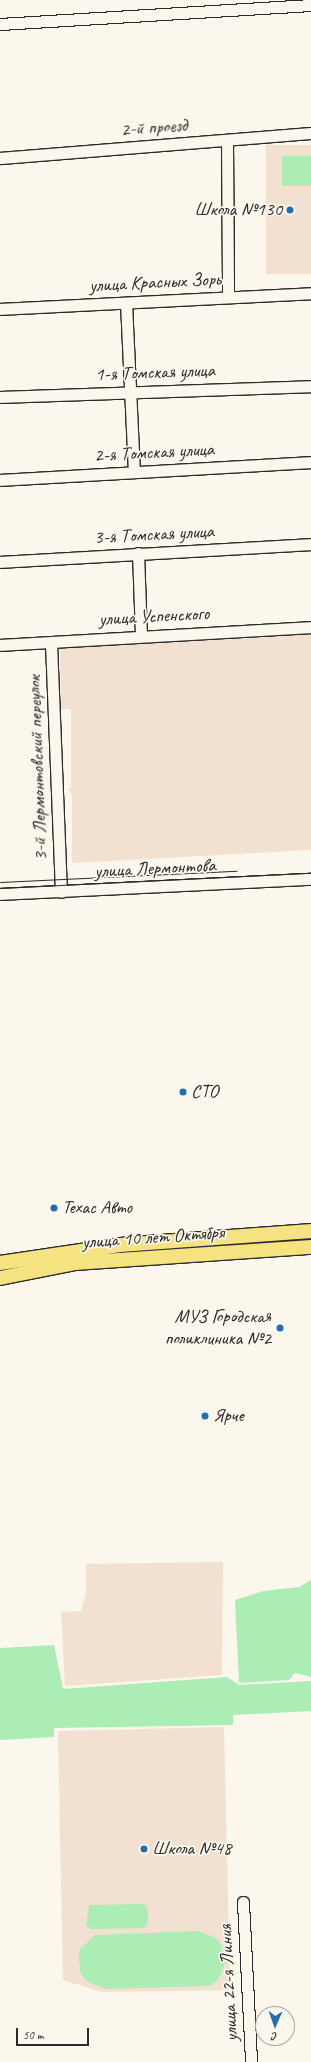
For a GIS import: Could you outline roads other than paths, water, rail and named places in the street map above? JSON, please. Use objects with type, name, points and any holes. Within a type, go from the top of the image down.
[{"type":"main road","name":"улица 10 лет Октября","points":[[0,1264],[120,1245],[311,1231]]},
{"type":"main road","name":"улица 10 лет Октября","points":[[0,1278],[75,1263],[311,1246]]},
{"type":"street","points":[[0,24],[311,5]]},
{"type":"street","name":"2-й проезд","points":[[0,158],[228,141],[311,133]]},
{"type":"street","points":[[228,141],[228,297]]},
{"type":"street","name":"улица Красных Зорь","points":[[0,309],[311,293]]},
{"type":"street","points":[[126,303],[134,472]]},
{"type":"street","name":"1-я Томская улица","points":[[0,397],[131,391],[311,386]]},
{"type":"street","name":"2-я Томская улица","points":[[0,480],[311,462]]},
{"type":"street","name":"3-я Томская улица","points":[[0,562],[311,544]]},
{"type":"street","points":[[138,553],[141,636]]},
{"type":"street","name":"улица Успенского","points":[[0,645],[311,627]]},
{"type":"street","name":"3-й Лермонтовский переулок","points":[[51,643],[61,892]]},
{"type":"street","name":"улица Лермонтова","points":[[0,894],[311,879]]},
{"type":"street","name":"улица 22-я Линия","points":[[243,1902],[251,2062]]},
{"type":"tram line","points":[[0,882],[237,871]]},
{"type":"tram line","points":[[0,888],[311,873]]},
{"type":"place","name":"Школа №130","points":[[290,210]]},
{"type":"place","name":"СТО","points":[[183,1092]]},
{"type":"place","name":"Техас Авто","points":[[54,1208]]},
{"type":"place","name":"МУЗ Городская поликлиника №2","points":[[280,1328]]},
{"type":"place","name":"Ярче","points":[[205,1416]]},
{"type":"place","name":"Школа №48","points":[[144,1849]]}]
